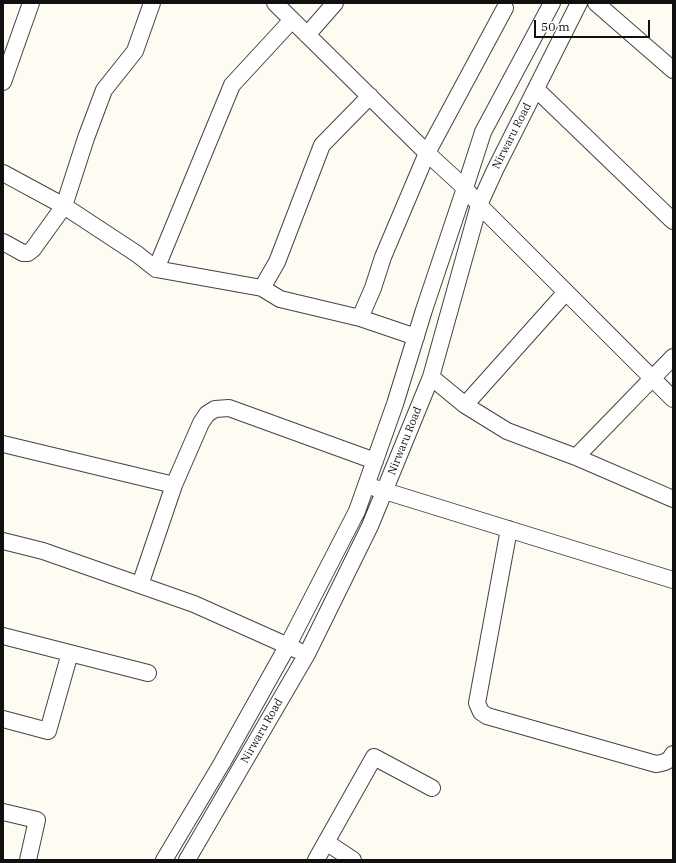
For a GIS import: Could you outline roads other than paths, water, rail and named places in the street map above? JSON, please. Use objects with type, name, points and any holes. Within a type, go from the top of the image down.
[{"type":"street","points":[[3,82],[31,3]]},
{"type":"street","points":[[3,242],[23,253],[28,253],[33,249],[64,206],[86,138],[104,90],[135,51],[152,3]]},
{"type":"street","points":[[275,3],[427,153],[466,188],[479,205],[673,399]]},
{"type":"street","points":[[307,35],[336,3]]},
{"type":"street","name":"Nirwaru Road","points":[[164,860],[222,763],[288,645],[357,511],[395,404],[484,132],[552,3]]},
{"type":"street","name":"Nirwaru Road","points":[[187,860],[307,654],[370,526],[431,378],[479,205],[579,3]]},
{"type":"street","points":[[596,3],[673,70]]},
{"type":"street","points":[[360,318],[373,288],[383,257],[427,153],[505,8]]},
{"type":"street","points":[[156,269],[232,84],[292,20]]},
{"type":"street","points":[[536,89],[673,221]]},
{"type":"street","points":[[262,288],[277,262],[322,145],[370,96]]},
{"type":"street","points":[[3,173],[64,206],[137,254],[156,269],[262,288],[280,299],[360,318],[416,337]]},
{"type":"street","points":[[465,405],[566,292]]},
{"type":"street","points":[[576,457],[673,357]]},
{"type":"street","points":[[431,378],[465,405],[508,431],[576,457],[673,500]]},
{"type":"street","points":[[140,585],[174,485],[201,423],[208,414],[215,410],[229,408],[375,461]]},
{"type":"street","points":[[3,444],[174,485]]},
{"type":"street","points":[[366,485],[384,492],[673,580]]},
{"type":"street","points":[[509,529],[478,703],[481,712],[487,716],[656,764],[665,762],[672,757],[673,754]]},
{"type":"street","points":[[3,541],[43,551],[194,604],[307,654]]},
{"type":"street","points":[[3,636],[148,673]]},
{"type":"street","points":[[3,719],[48,731],[70,653]]},
{"type":"street","points":[[316,860],[374,757],[432,788]]},
{"type":"street","points":[[3,812],[37,820],[28,860]]},
{"type":"street","points":[[326,842],[353,860]]}]
